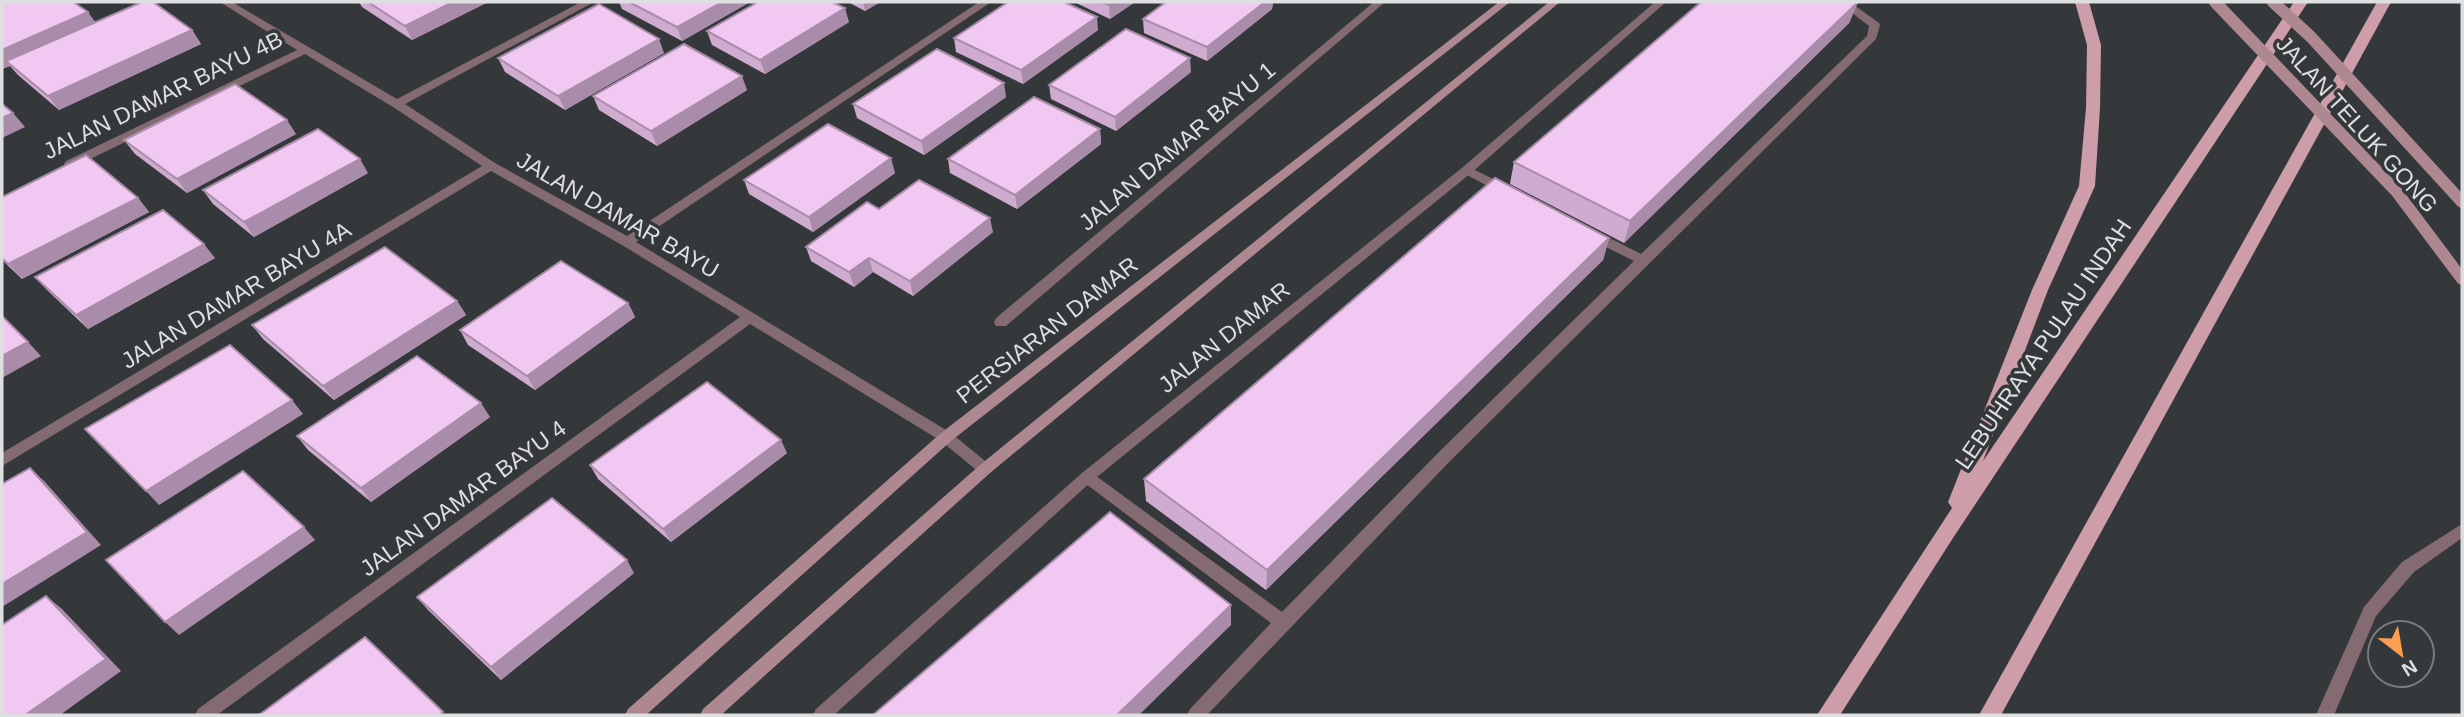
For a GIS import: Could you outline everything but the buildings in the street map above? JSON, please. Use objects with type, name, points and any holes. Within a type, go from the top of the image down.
[{"type":"main road","points":[[1946,532],[2040,290],[2087,186],[2093,108],[2094,45],[2082,2]]},
{"type":"main road","name":"LEBUHRAYA PULAU INDAH","points":[[1828,715],[1946,532],[2301,2]]},
{"type":"main road","points":[[1990,715],[2384,2]]},
{"type":"street","name":"JALAN DAMAR BAYU","points":[[225,2],[397,104],[491,166],[626,242],[946,437],[985,469]]},
{"type":"street","points":[[397,104],[589,2]]},
{"type":"street","points":[[626,242],[986,2]]},
{"type":"street","name":"JALAN DAMAR BAYU 1","points":[[1001,323],[1380,2]]},
{"type":"street","name":"PERSIARAN DAMAR","points":[[634,715],[946,437],[1505,2]]},
{"type":"street","points":[[709,715],[985,469],[1555,2]]},
{"type":"street","name":"JALAN DAMAR","points":[[822,715],[1087,477],[1467,170],[1661,2]]},
{"type":"street","points":[[1196,715],[1282,622],[1642,260],[1872,37],[1875,25],[1843,2]]},
{"type":"street","name":"JALAN TELUK GONG","points":[[2215,2],[2396,191],[2462,279]]},
{"type":"street","name":"JALAN TELUK GONG","points":[[2273,2],[2320,47],[2462,202]]},
{"type":"street","name":"JALAN DAMAR BAYU 4B","points":[[62,168],[305,50]]},
{"type":"street","name":"JALAN DAMAR BAYU 4A","points":[[2,460],[491,166]]},
{"type":"street","points":[[1467,170],[1514,194]]},
{"type":"street","points":[[1584,230],[1642,260]]},
{"type":"street","name":"JALAN DAMAR BAYU 4","points":[[204,715],[750,317]]},
{"type":"street","points":[[1087,477],[1282,622]]},
{"type":"street","points":[[2325,715],[2370,612],[2408,567],[2462,530]]}]
